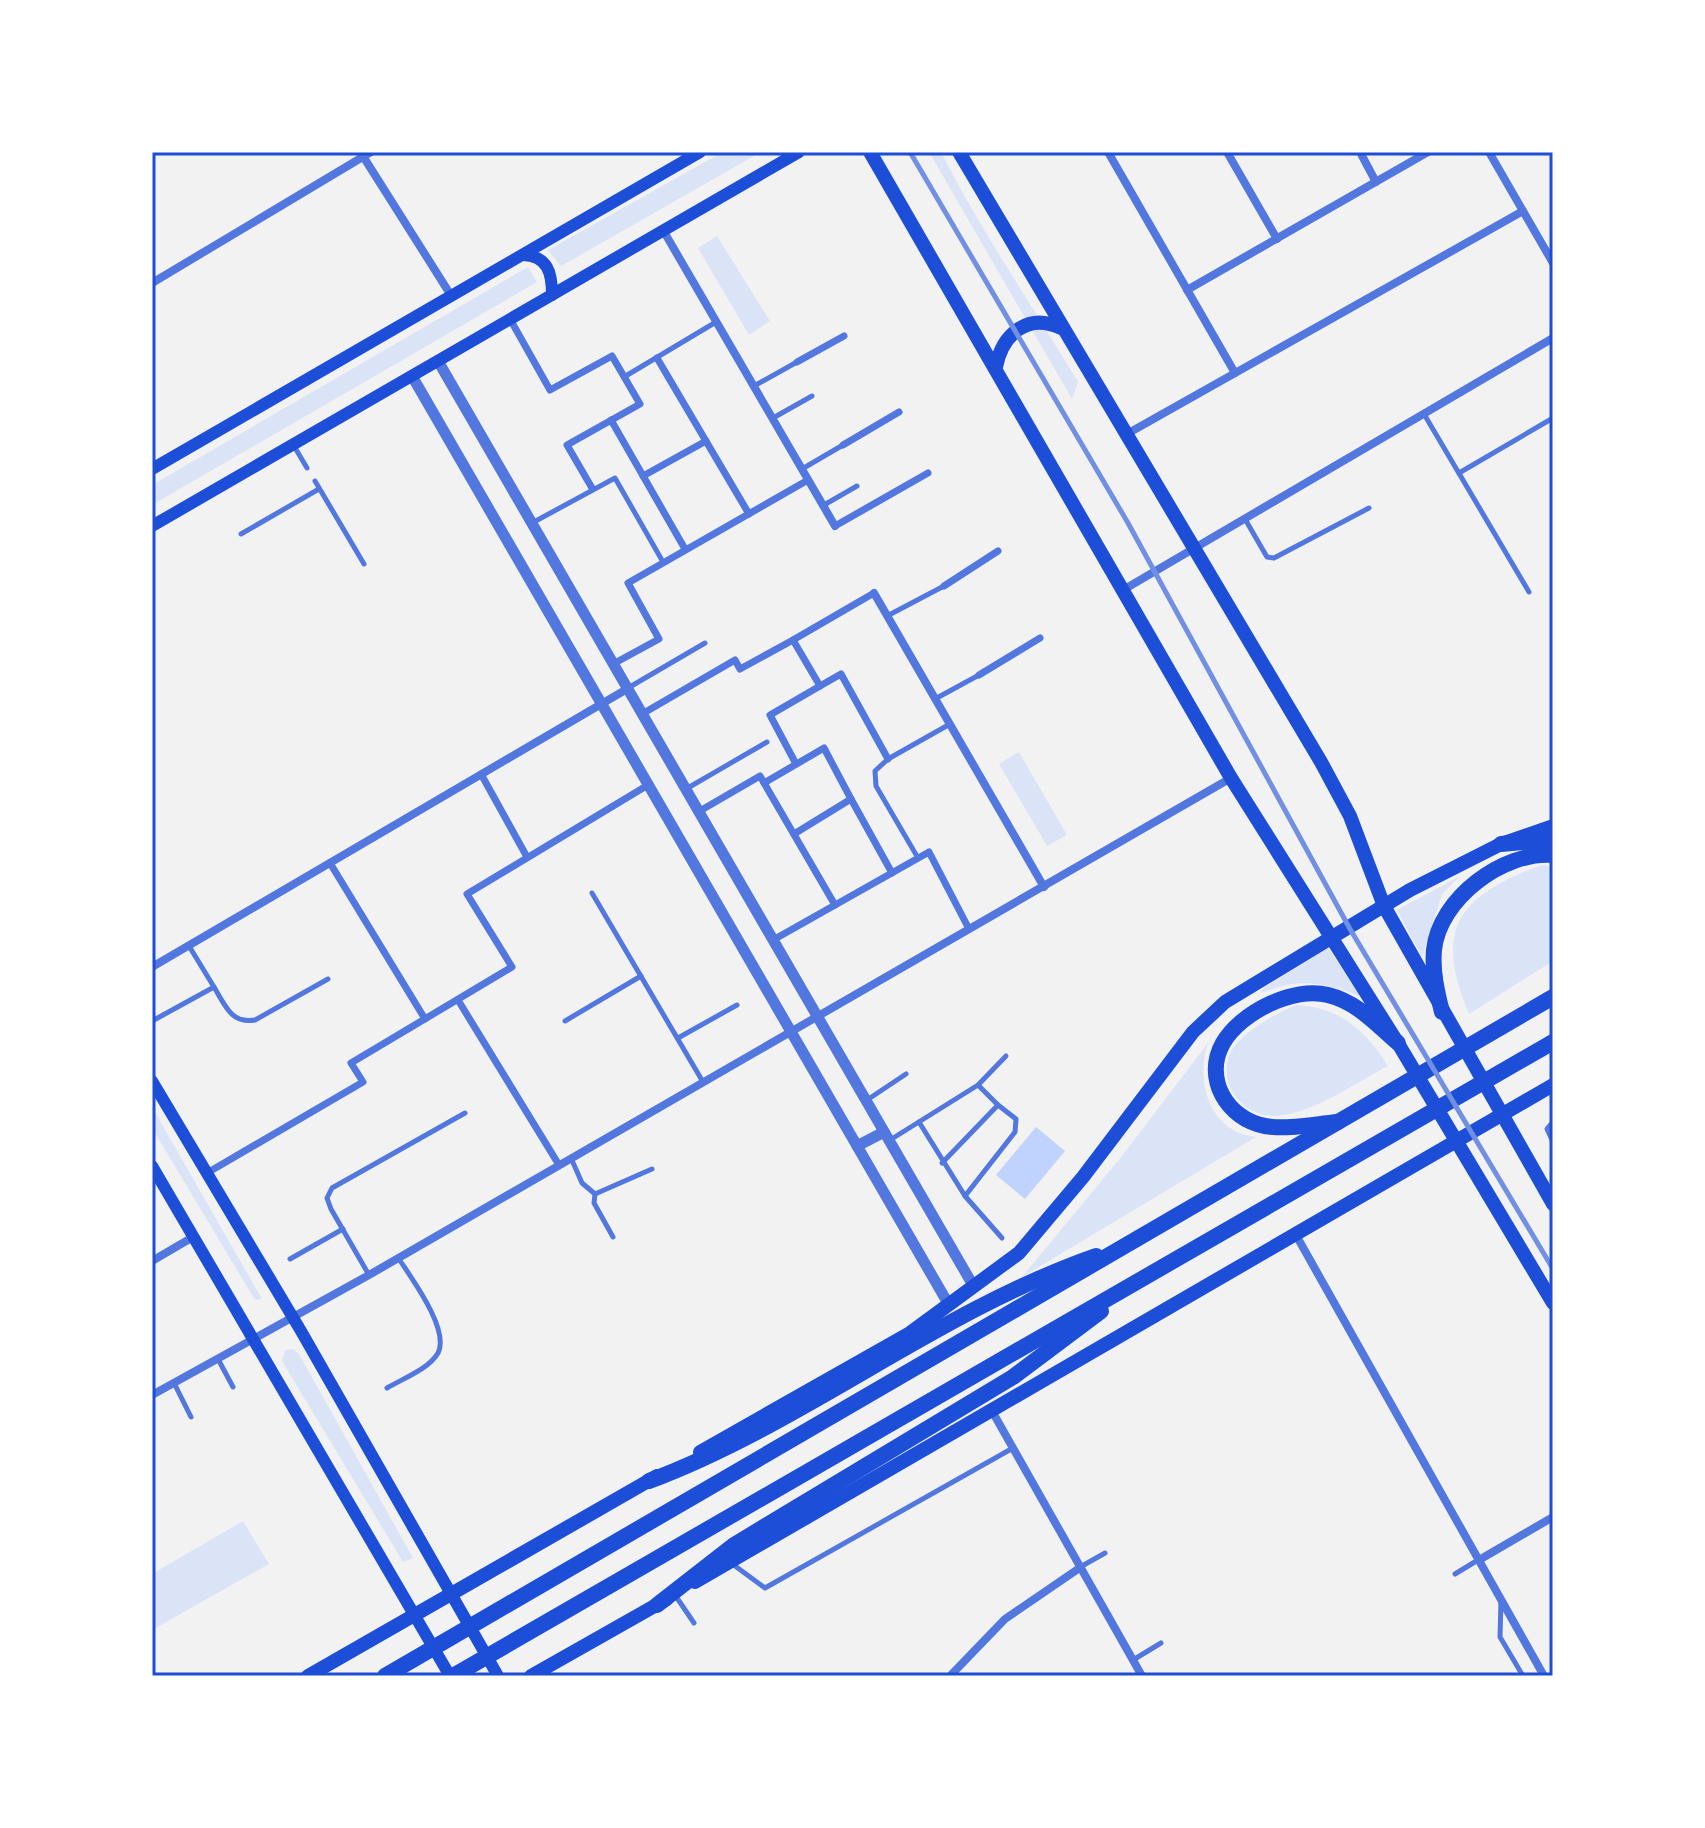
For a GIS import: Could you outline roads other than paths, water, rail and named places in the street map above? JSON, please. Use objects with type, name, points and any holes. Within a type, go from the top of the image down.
[{"type":"highway","points":[[1501,844],[1553,839]]},
{"type":"highway","points":[[1443,1015],[1434,948],[1449,910],[1466,890],[1491,873],[1531,857],[1553,855]]},
{"type":"highway","points":[[1343,1121],[1277,1127],[1243,1118],[1222,1096],[1216,1076],[1218,1055],[1227,1037],[1276,1000],[1310,992],[1350,1003],[1398,1044]]},
{"type":"highway","points":[[385,1676],[1553,997]]},
{"type":"highway","points":[[452,1676],[1553,1042]]},
{"type":"highway","points":[[649,1481],[703,1461],[906,1345],[1025,1284],[1135,1242]]},
{"type":"highway","points":[[657,1605],[759,1529],[1032,1365],[1126,1288]]},
{"type":"main road","points":[[152,469],[700,152]]},
{"type":"main road","points":[[152,526],[799,152]]},
{"type":"main road","points":[[870,152],[1231,778],[1310,909],[1398,1044],[1553,1303]]},
{"type":"main road","points":[[959,152],[1336,789],[1350,816],[1384,906],[1443,1015],[1553,1204]]},
{"type":"main road","points":[[523,255],[534,255],[546,263],[552,278],[552,295]]},
{"type":"main road","points":[[996,367],[1000,348],[1012,332],[1029,323],[1043,322],[1061,328]]},
{"type":"main road","points":[[308,1676],[910,1333],[1019,1253],[1193,1032],[1225,1002],[1384,906],[1501,844],[1553,826]]},
{"type":"main road","points":[[152,1081],[293,1318],[498,1676]]},
{"type":"main road","points":[[531,1676],[1296,1235],[1498,1110],[1553,1085]]},
{"type":"main road","points":[[152,1166],[157,1186],[193,1237],[452,1676]]},
{"type":"street","points":[[1108,152],[1235,373]]},
{"type":"street","points":[[1227,152],[1277,239]]},
{"type":"street","points":[[1360,152],[1376,182]]},
{"type":"street","points":[[1187,290],[1428,152]]},
{"type":"street","points":[[1489,152],[1553,263]]},
{"type":"street","points":[[152,283],[365,153],[452,297]]},
{"type":"street","points":[[1125,435],[1523,211]]},
{"type":"street","points":[[663,230],[835,526],[928,473]]},
{"type":"street","points":[[510,319],[550,390],[612,356],[640,404],[567,445],[592,488]]},
{"type":"street","points":[[797,362],[844,336]]},
{"type":"street","points":[[1123,590],[1553,338]]},
{"type":"street","points":[[657,358],[749,514]]},
{"type":"street","points":[[438,361],[974,1287]]},
{"type":"street","points":[[412,376],[949,1305]]},
{"type":"street","points":[[843,445],[899,412]]},
{"type":"street","points":[[611,420],[685,549]]},
{"type":"street","points":[[643,476],[706,441]]},
{"type":"street","points":[[613,664],[659,639],[628,583],[808,480]]},
{"type":"street","points":[[944,586],[998,551]]},
{"type":"street","points":[[642,714],[735,660],[740,669],[874,593],[1044,887]]},
{"type":"street","points":[[979,675],[1040,638]]},
{"type":"street","points":[[793,640],[820,686]]},
{"type":"street","points":[[796,764],[770,715],[841,674],[888,759]]},
{"type":"street","points":[[152,967],[627,689]]},
{"type":"street","points":[[764,783],[824,748],[892,873]]},
{"type":"street","points":[[481,774],[527,857]]},
{"type":"street","points":[[698,812],[760,776],[835,905]]},
{"type":"street","points":[[152,1395],[399,1258],[1231,778]]},
{"type":"street","points":[[207,1173],[363,1082],[351,1063],[512,967],[467,894],[648,785]]},
{"type":"street","points":[[794,834],[851,799]]},
{"type":"street","points":[[773,940],[937,847]]},
{"type":"street","points":[[929,852],[969,929]]},
{"type":"street","points":[[330,863],[425,1019]]},
{"type":"street","points":[[458,1000],[559,1165]]},
{"type":"street","points":[[857,1146],[886,1136]]},
{"type":"street","points":[[1296,1235],[1544,1676]]},
{"type":"street","points":[[152,1261],[193,1237]]},
{"type":"street","points":[[992,1411],[1142,1676]]},
{"type":"street","points":[[1479,1560],[1553,1517]]},
{"type":"street","points":[[950,1676],[1005,1619],[1081,1567]]},
{"type":"lane","points":[[624,377],[717,322]]},
{"type":"lane","points":[[754,386],[797,362]]},
{"type":"lane","points":[[773,418],[812,396]]},
{"type":"lane","points":[[1424,414],[1529,592]]},
{"type":"lane","points":[[1459,473],[1553,418]]},
{"type":"lane","points":[[293,445],[307,468]]},
{"type":"lane","points":[[802,469],[843,445]]},
{"type":"lane","points":[[531,523],[609,479],[619,481],[663,562]]},
{"type":"lane","points":[[315,481],[364,564]]},
{"type":"lane","points":[[823,505],[857,486]]},
{"type":"lane","points":[[241,534],[319,489]]},
{"type":"lane","points":[[1244,518],[1267,557],[1274,558],[1369,508]]},
{"type":"lane","points":[[887,616],[944,586]]},
{"type":"lane","points":[[627,689],[705,643]]},
{"type":"lane","points":[[935,699],[979,675]]},
{"type":"lane","points":[[918,858],[876,786],[875,771],[888,759],[950,724]]},
{"type":"lane","points":[[686,789],[767,742]]},
{"type":"lane","points":[[592,893],[703,1082]]},
{"type":"lane","points":[[189,946],[234,1019],[243,1022],[255,1020],[328,979]]},
{"type":"lane","points":[[565,1021],[641,976]]},
{"type":"lane","points":[[154,1020],[214,987]]},
{"type":"lane","points":[[678,1038],[737,1005]]},
{"type":"lane","points":[[886,1136],[919,1122],[978,1085],[1006,1056]]},
{"type":"lane","points":[[866,1101],[906,1074]]},
{"type":"lane","points":[[965,1196],[1015,1132],[1016,1119],[978,1085]]},
{"type":"lane","points":[[942,1163],[998,1105]]},
{"type":"lane","points":[[369,1275],[327,1198],[332,1188],[465,1113]]},
{"type":"lane","points":[[919,1122],[965,1196],[1002,1238]]},
{"type":"lane","points":[[1553,1122],[1547,1129],[1553,1142]]},
{"type":"lane","points":[[571,1158],[582,1183],[595,1194]]},
{"type":"lane","points":[[595,1194],[652,1169]]},
{"type":"lane","points":[[595,1194],[594,1203],[613,1237]]},
{"type":"lane","points":[[290,1259],[343,1229]]},
{"type":"lane","points":[[387,1388],[429,1363],[439,1352],[441,1332],[399,1258]]},
{"type":"lane","points":[[218,1359],[233,1387]]},
{"type":"lane","points":[[174,1383],[191,1417]]},
{"type":"lane","points":[[730,1562],[765,1588],[1013,1448]]},
{"type":"lane","points":[[1081,1567],[1105,1553]]},
{"type":"lane","points":[[1455,1574],[1479,1560]]},
{"type":"lane","points":[[674,1594],[694,1623]]},
{"type":"lane","points":[[1501,1599],[1500,1637],[1523,1676]]},
{"type":"lane","points":[[1133,1660],[1161,1643]]},
{"type":"water","points":[[1036,1127],[1065,1151],[1025,1199],[996,1175]]},
{"type":"railway","points":[[910,152],[1128,523],[1350,929],[1553,1269]]}]
